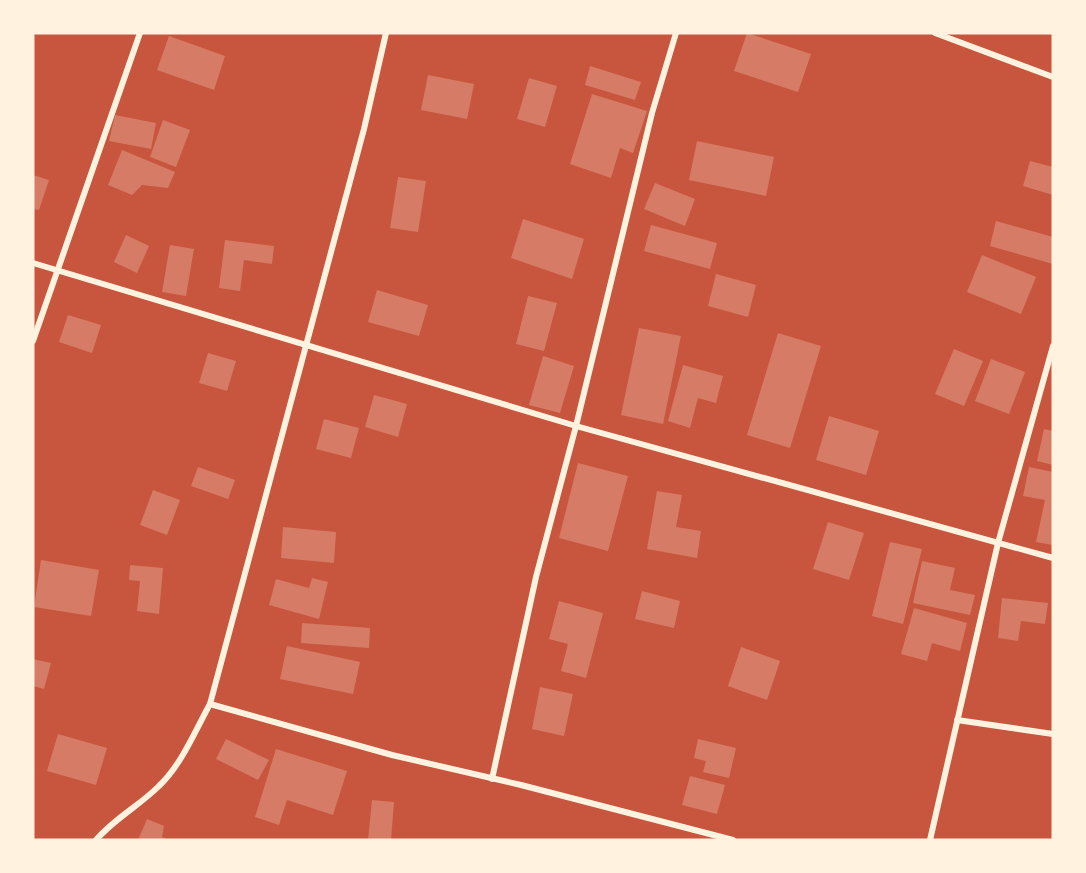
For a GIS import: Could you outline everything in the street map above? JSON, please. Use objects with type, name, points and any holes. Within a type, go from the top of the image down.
[{"type":"street","points":[[33,341],[141,33]]},
{"type":"street","points":[[96,840],[110,824],[159,787],[173,770],[210,704],[307,346],[386,33]]},
{"type":"street","points":[[492,779],[536,577],[576,426],[652,113],[676,33]]},
{"type":"street","points":[[935,33],[1053,77]]},
{"type":"street","points":[[33,263],[576,426],[1053,558]]},
{"type":"street","points":[[930,840],[998,543],[1053,346]]},
{"type":"street","points":[[210,704],[392,756],[733,840]]},
{"type":"street","points":[[957,720],[1053,734]]},
{"type":"building","points":[[747,33],[811,54],[798,92],[734,71]]},
{"type":"building","points":[[169,36],[225,56],[214,90],[157,70]]},
{"type":"building","points":[[590,66],[641,82],[635,100],[585,85]]},
{"type":"building","points":[[428,75],[474,84],[467,119],[421,110]]},
{"type":"building","points":[[529,78],[557,86],[545,127],[517,119]]},
{"type":"building","points":[[592,94],[647,111],[633,153],[620,148],[611,178],[570,164]]},
{"type":"building","points":[[115,115],[156,123],[151,149],[109,141]]},
{"type":"building","points":[[163,120],[190,130],[176,167],[150,157]]},
{"type":"building","points":[[697,141],[774,157],[766,196],[689,180]]},
{"type":"building","points":[[122,150],[175,172],[168,188],[142,185],[132,195],[108,185]]},
{"type":"building","points":[[1030,161],[1053,167],[1053,195],[1023,186]]},
{"type":"building","points":[[33,175],[49,180],[39,210],[33,209]]},
{"type":"building","points":[[398,177],[426,181],[418,232],[390,228]]},
{"type":"building","points":[[655,183],[695,199],[685,226],[644,209]]},
{"type":"building","points":[[523,219],[584,239],[572,279],[511,258]]},
{"type":"building","points":[[996,221],[1053,237],[1053,264],[990,246]]},
{"type":"building","points":[[651,225],[717,243],[710,269],[644,251]]},
{"type":"building","points":[[126,235],[149,246],[137,273],[114,262]]},
{"type":"building","points":[[225,240],[274,246],[272,264],[244,260],[240,291],[219,288]]},
{"type":"building","points":[[170,245],[194,249],[186,296],[162,292]]},
{"type":"building","points":[[982,255],[1036,277],[1021,314],[967,292]]},
{"type":"building","points":[[716,274],[756,285],[748,317],[708,306]]},
{"type":"building","points":[[377,290],[428,305],[419,336],[368,322]]},
{"type":"building","points":[[528,296],[557,303],[544,351],[516,344]]},
{"type":"building","points":[[68,315],[101,325],[92,353],[59,342]]},
{"type":"building","points":[[639,328],[681,336],[663,424],[621,415]]},
{"type":"building","points":[[778,333],[821,346],[790,448],[747,435]]},
{"type":"building","points":[[954,349],[983,361],[964,406],[935,394]]},
{"type":"building","points":[[208,353],[236,361],[227,391],[199,383]]},
{"type":"building","points":[[543,356],[574,366],[560,413],[529,405]]},
{"type":"building","points":[[991,359],[1025,372],[1009,414],[975,401]]},
{"type":"building","points":[[683,365],[723,376],[716,403],[698,398],[690,428],[668,421]]},
{"type":"building","points":[[374,395],[407,404],[398,437],[365,427]]},
{"type":"building","points":[[829,416],[879,431],[866,475],[816,460]]},
{"type":"building","points":[[324,419],[359,428],[351,458],[316,449]]},
{"type":"building","points":[[1044,429],[1053,431],[1053,465],[1037,461]]},
{"type":"building","points":[[578,463],[628,476],[608,551],[559,538]]},
{"type":"building","points":[[198,467],[235,480],[228,499],[191,486]]},
{"type":"building","points":[[1029,467],[1053,472],[1053,545],[1036,542],[1045,500],[1023,496]]},
{"type":"building","points":[[153,490],[180,500],[167,535],[140,525]]},
{"type":"building","points":[[657,491],[682,495],[676,527],[701,531],[697,558],[647,549]]},
{"type":"building","points":[[828,522],[864,533],[849,580],[813,569]]},
{"type":"building","points":[[283,527],[336,532],[334,563],[281,558]]},
{"type":"building","points":[[890,542],[922,549],[903,624],[872,616]]},
{"type":"building","points":[[41,560],[99,570],[91,616],[34,607]]},
{"type":"building","points":[[922,561],[955,568],[950,590],[975,595],[970,615],[913,603]]},
{"type":"building","points":[[130,565],[163,568],[159,614],[137,611],[140,581],[129,580]]},
{"type":"building","points":[[312,578],[328,582],[319,619],[269,605],[276,579],[309,588]]},
{"type":"building","points":[[642,591],[680,601],[674,628],[635,619]]},
{"type":"building","points":[[1002,598],[1048,603],[1045,624],[1021,621],[1018,641],[998,638]]},
{"type":"building","points":[[559,601],[603,613],[586,678],[561,671],[568,644],[549,639]]},
{"type":"building","points":[[914,608],[967,623],[960,651],[932,643],[927,661],[901,654]]},
{"type":"building","points":[[302,623],[370,628],[369,648],[301,643]]},
{"type":"building","points":[[287,646],[360,662],[353,694],[280,679]]},
{"type":"building","points":[[741,647],[780,661],[767,700],[728,686]]},
{"type":"building","points":[[33,659],[51,663],[44,689],[33,686]]},
{"type":"building","points":[[540,687],[573,694],[564,736],[532,729]]},
{"type":"building","points":[[58,734],[107,748],[96,785],[47,771]]},
{"type":"building","points":[[226,739],[269,760],[258,780],[216,759]]},
{"type":"building","points":[[698,739],[736,748],[729,778],[703,772],[706,761],[694,758]]},
{"type":"building","points":[[276,749],[347,771],[333,815],[287,800],[279,825],[255,817]]},
{"type":"building","points":[[690,776],[725,785],[717,814],[682,805]]},
{"type":"building","points":[[372,800],[394,802],[391,840],[368,840]]},
{"type":"building","points":[[147,819],[164,826],[162,837],[169,840],[138,840]]}]
